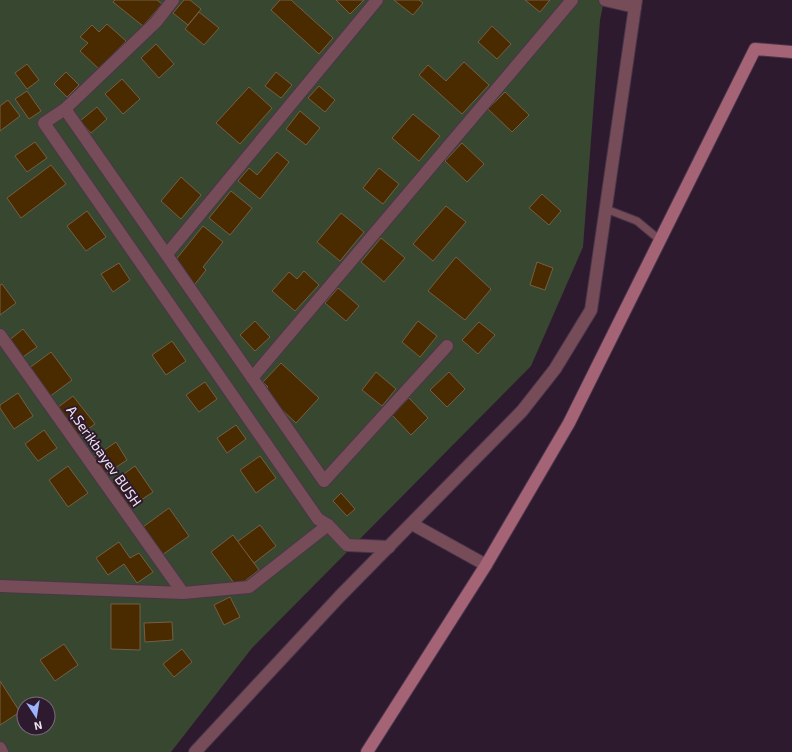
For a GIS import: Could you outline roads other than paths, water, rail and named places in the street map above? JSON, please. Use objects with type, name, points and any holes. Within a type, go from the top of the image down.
[{"type":"main road","points":[[367,752],[486,565],[569,423],[661,241],[755,49],[792,52]]},
{"type":"street","points":[[173,0],[156,22],[65,108],[44,123],[318,519],[328,526],[347,545],[389,547]]},
{"type":"street","points":[[167,254],[377,0]]},
{"type":"street","points":[[252,378],[572,0]]},
{"type":"street","points":[[195,752],[340,596],[522,411],[555,369],[591,310],[636,3],[605,0]]},
{"type":"street","points":[[65,108],[324,481],[447,346]]},
{"type":"street","name":"A,Serikbayev BUSH","points":[[0,335],[183,593]]},
{"type":"street","points":[[412,524],[486,565]]},
{"type":"street","points":[[0,586],[183,593],[249,587],[328,526]]},
{"type":"street","points":[[0,748],[2,752]]},
{"type":"lane","points":[[606,209],[637,221],[661,241]]}]
